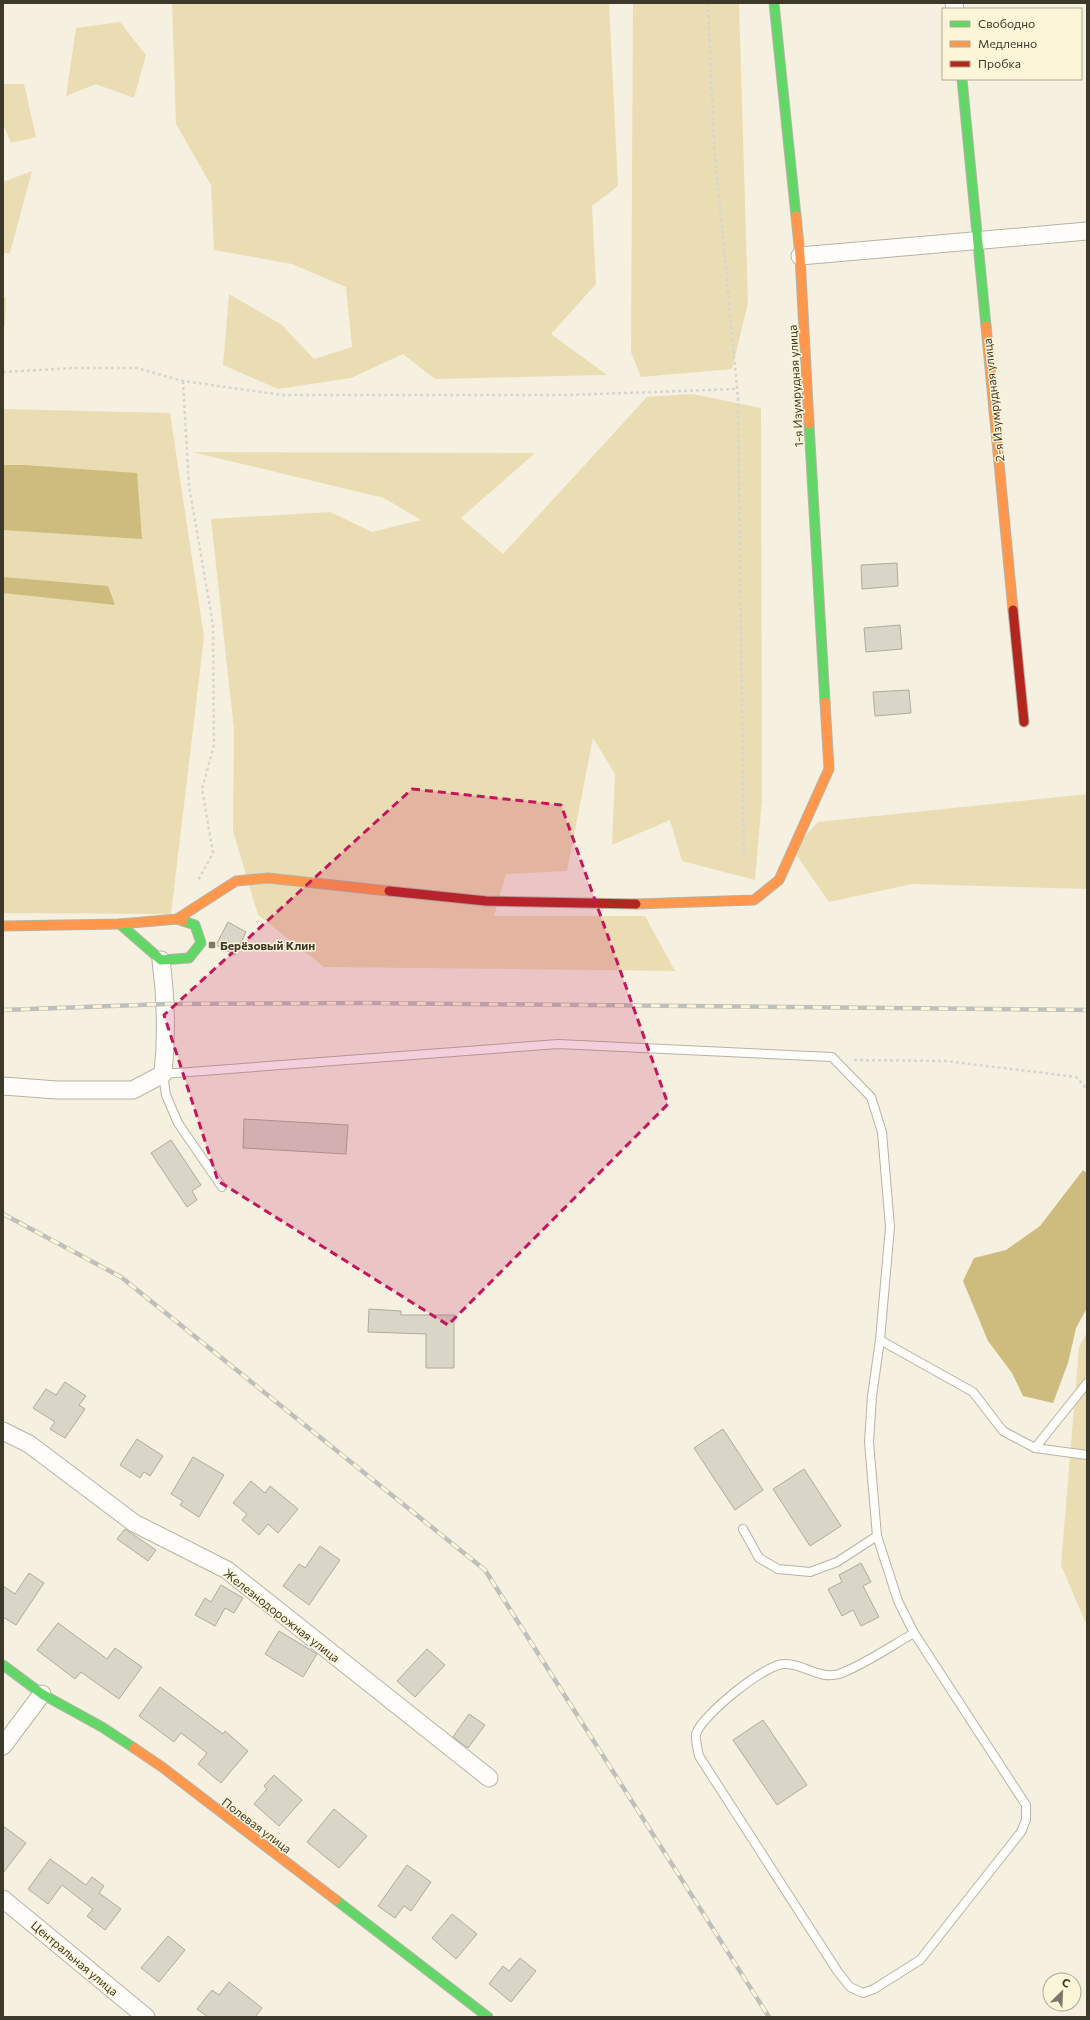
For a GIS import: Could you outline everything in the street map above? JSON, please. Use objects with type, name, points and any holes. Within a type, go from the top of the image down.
[{"type":"street","name":"1-я Изумрудная улица","points":[[177,919],[236,881],[268,878],[486,901],[654,904],[754,900],[779,880],[829,769],[800,256],[774,3]]},
{"type":"street","name":"2-я Изумрудная улица","points":[[962,80],[1024,722]]},
{"type":"street","points":[[800,256],[1087,231]]},
{"type":"street","points":[[3,926],[120,924],[177,919],[195,925],[201,943],[189,958],[161,960]]},
{"type":"street","points":[[3,1086],[57,1090],[133,1090],[163,1074],[166,1045],[166,1004],[161,960],[120,924]]},
{"type":"street","name":"Железнодорожная улица","points":[[3,1431],[29,1444],[134,1523],[227,1570],[489,1778]]},
{"type":"street","name":"Полевая улица","points":[[3,1665],[42,1694],[102,1727],[162,1767],[488,2017]]},
{"type":"street","points":[[3,1746],[42,1694]]},
{"type":"street","name":"Центральная улица","points":[[3,1899],[146,2017]]},
{"type":"lane","points":[[222,1187],[178,1123],[166,1095],[163,1074],[558,1044],[832,1057],[871,1097],[882,1132],[890,1227],[880,1340],[872,1396],[869,1442],[878,1536],[898,1601],[914,1633],[1026,1805],[1026,1820],[1021,1832],[920,1960],[874,1989],[863,1993],[850,1987],[825,1952],[699,1756],[696,1734],[706,1718],[745,1683],[769,1667],[783,1664],[794,1665],[817,1674],[838,1674],[914,1633]]},
{"type":"lane","points":[[880,1340],[973,1392],[1003,1431],[1035,1448],[1087,1455]]},
{"type":"lane","points":[[1035,1448],[1087,1383]]},
{"type":"lane","points":[[743,1529],[759,1558],[778,1570],[810,1572],[837,1562],[878,1536]]},
{"type":"path","points":[[708,3],[714,144],[737,389],[744,855]]},
{"type":"path","points":[[3,372],[74,368],[137,368],[183,381],[282,395],[569,394],[737,389]]},
{"type":"path","points":[[183,381],[189,486],[214,626],[214,745],[202,789],[213,853],[195,886]]},
{"type":"path","points":[[835,1060],[946,1061],[1076,1078],[1087,1089]]},
{"type":"highlighted area","points":[[412,789],[561,805],[668,1104],[448,1325],[218,1181],[164,1015]]},
{"type":"shaded area","points":[[172,3],[609,3],[618,186],[592,206],[596,284],[551,334],[607,375],[435,379],[403,354],[351,378],[278,389],[223,365],[229,294],[282,325],[314,359],[352,347],[346,287],[292,264],[214,250],[211,185],[176,124]]},
{"type":"shaded area","points":[[633,3],[739,3],[748,303],[732,369],[641,377],[631,352]]},
{"type":"shaded area","points":[[120,22],[146,55],[134,98],[96,84],[66,96],[76,28]]},
{"type":"shaded area","points":[[3,84],[24,84],[36,137],[11,143],[3,124]]},
{"type":"shaded area","points":[[32,171],[10,253],[3,253],[3,182]]},
{"type":"shaded area","points":[[3,297],[6,297],[5,326],[3,327]]},
{"type":"shaded area","points":[[692,394],[761,408],[762,800],[755,880],[682,861],[670,820],[612,845],[615,774],[593,738],[567,871],[506,874],[494,916],[645,916],[675,971],[324,967],[258,915],[233,831],[234,730],[211,519],[330,512],[372,532],[421,520],[384,498],[192,452],[535,453],[461,518],[503,554],[647,397]]},
{"type":"shaded area","points":[[3,409],[170,413],[204,637],[171,914],[3,913]]},
{"type":"shaded area","points":[[3,465],[24,465],[137,473],[142,539],[3,530]]},
{"type":"shaded area","points":[[3,577],[108,586],[115,605],[3,593]]},
{"type":"shaded area","points":[[1087,794],[1087,889],[912,884],[829,902],[793,850],[818,822]]},
{"type":"shaded area","points":[[1083,1170],[1087,1173],[1087,1308],[1076,1328],[1068,1363],[1053,1403],[1023,1396],[1012,1373],[988,1341],[963,1281],[974,1258],[1006,1250],[1040,1226]]},
{"type":"shaded area","points":[[1087,1332],[1087,1626],[1061,1565],[1079,1347]]},
{"type":"building","points":[[897,563],[898,586],[862,589],[861,565]]},
{"type":"building","points":[[900,625],[902,649],[866,652],[864,628]]},
{"type":"building","points":[[909,690],[911,713],[875,716],[873,692]]},
{"type":"building","points":[[228,922],[246,932],[235,955],[216,945]]},
{"type":"building","points":[[244,1119],[348,1125],[346,1154],[243,1148]]},
{"type":"building","points":[[171,1140],[201,1185],[192,1191],[197,1200],[187,1207],[151,1153]]},
{"type":"building","points":[[369,1309],[401,1311],[401,1315],[454,1315],[454,1368],[426,1368],[426,1334],[368,1332]]},
{"type":"building","points":[[65,1382],[86,1396],[79,1405],[85,1409],[65,1438],[50,1429],[55,1422],[33,1408],[46,1389],[56,1395]]},
{"type":"building","points":[[723,1429],[763,1490],[735,1510],[694,1448]]},
{"type":"building","points":[[137,1439],[163,1456],[150,1476],[144,1472],[140,1478],[120,1465]]},
{"type":"building","points":[[193,1457],[224,1475],[199,1517],[180,1505],[183,1501],[171,1494]]},
{"type":"building","points":[[804,1469],[841,1526],[810,1546],[773,1489]]},
{"type":"building","points":[[251,1481],[265,1493],[270,1486],[298,1509],[278,1533],[268,1524],[259,1535],[242,1520],[247,1514],[233,1503]]},
{"type":"building","points":[[125,1529],[156,1550],[148,1561],[117,1539]]},
{"type":"building","points":[[320,1546],[340,1560],[309,1605],[283,1586],[299,1564],[305,1568]]},
{"type":"building","points":[[861,1563],[871,1582],[863,1586],[879,1617],[861,1626],[853,1610],[842,1616],[828,1589],[842,1582],[839,1575]]},
{"type":"building","points":[[29,1573],[44,1583],[16,1625],[3,1617],[3,1586],[15,1594]]},
{"type":"building","points":[[221,1585],[243,1598],[234,1613],[225,1608],[215,1626],[195,1615],[205,1598],[211,1602]]},
{"type":"building","points":[[58,1623],[107,1659],[115,1648],[142,1667],[119,1699],[81,1672],[75,1679],[37,1650]]},
{"type":"building","points":[[279,1631],[317,1654],[303,1677],[265,1654]]},
{"type":"building","points":[[427,1649],[445,1665],[415,1697],[397,1681]]},
{"type":"building","points":[[160,1687],[223,1734],[225,1731],[248,1751],[221,1783],[198,1764],[207,1753],[181,1733],[174,1742],[139,1716]]},
{"type":"building","points":[[469,1714],[485,1725],[468,1748],[453,1737]]},
{"type":"building","points":[[763,1720],[807,1785],[777,1805],[733,1740]]},
{"type":"building","points":[[274,1775],[302,1800],[279,1826],[254,1804],[267,1789],[264,1786]]},
{"type":"building","points":[[334,1809],[367,1836],[339,1868],[307,1842]]},
{"type":"building","points":[[3,1826],[26,1843],[3,1873]]},
{"type":"building","points":[[50,1859],[86,1885],[92,1877],[104,1886],[99,1893],[121,1909],[105,1930],[87,1916],[93,1909],[62,1885],[48,1904],[28,1889]]},
{"type":"building","points":[[407,1865],[431,1882],[411,1911],[404,1906],[395,1918],[378,1906]]},
{"type":"building","points":[[452,1914],[477,1934],[456,1959],[432,1938]]},
{"type":"building","points":[[168,1936],[185,1950],[159,1982],[141,1968]]},
{"type":"building","points":[[520,1958],[536,1971],[511,2002],[489,1984],[503,1966],[509,1971]]},
{"type":"building","points":[[229,1982],[262,2008],[255,2017],[208,2017],[197,2009],[212,1990],[219,1995]]},
{"type":"railway","points":[[3,1010],[166,1004],[367,1003],[1087,1010]]},
{"type":"railway","points":[[3,1214],[121,1277],[485,1570],[769,2017]]},
{"type":"traffic: fast","points":[[774,3],[796,216]]},
{"type":"traffic: fast","points":[[962,80],[986,326]]},
{"type":"traffic: fast","points":[[809,424],[825,702]]},
{"type":"traffic: fast","points":[[120,924],[161,960],[189,958],[201,943],[195,925],[183,921]]},
{"type":"traffic: fast","points":[[3,1665],[42,1694],[102,1727],[134,1748]]},
{"type":"traffic: fast","points":[[336,1900],[488,2017]]},
{"type":"traffic: slow","points":[[796,216],[800,256],[809,424]]},
{"type":"traffic: slow","points":[[986,326],[1013,610]]},
{"type":"traffic: slow","points":[[636,904],[754,900],[779,880],[829,769],[825,702]]},
{"type":"traffic: slow","points":[[177,919],[236,881],[268,878],[389,891]]},
{"type":"traffic: slow","points":[[3,926],[120,924],[177,919],[183,921]]},
{"type":"traffic: slow","points":[[134,1748],[162,1767],[336,1900]]},
{"type":"traffic: jam","points":[[1013,610],[1024,722]]},
{"type":"traffic: jam","points":[[389,891],[486,901],[636,904]]},
{"type":"place","name":"Берёзовый Клин","points":[[212,945]]}]
